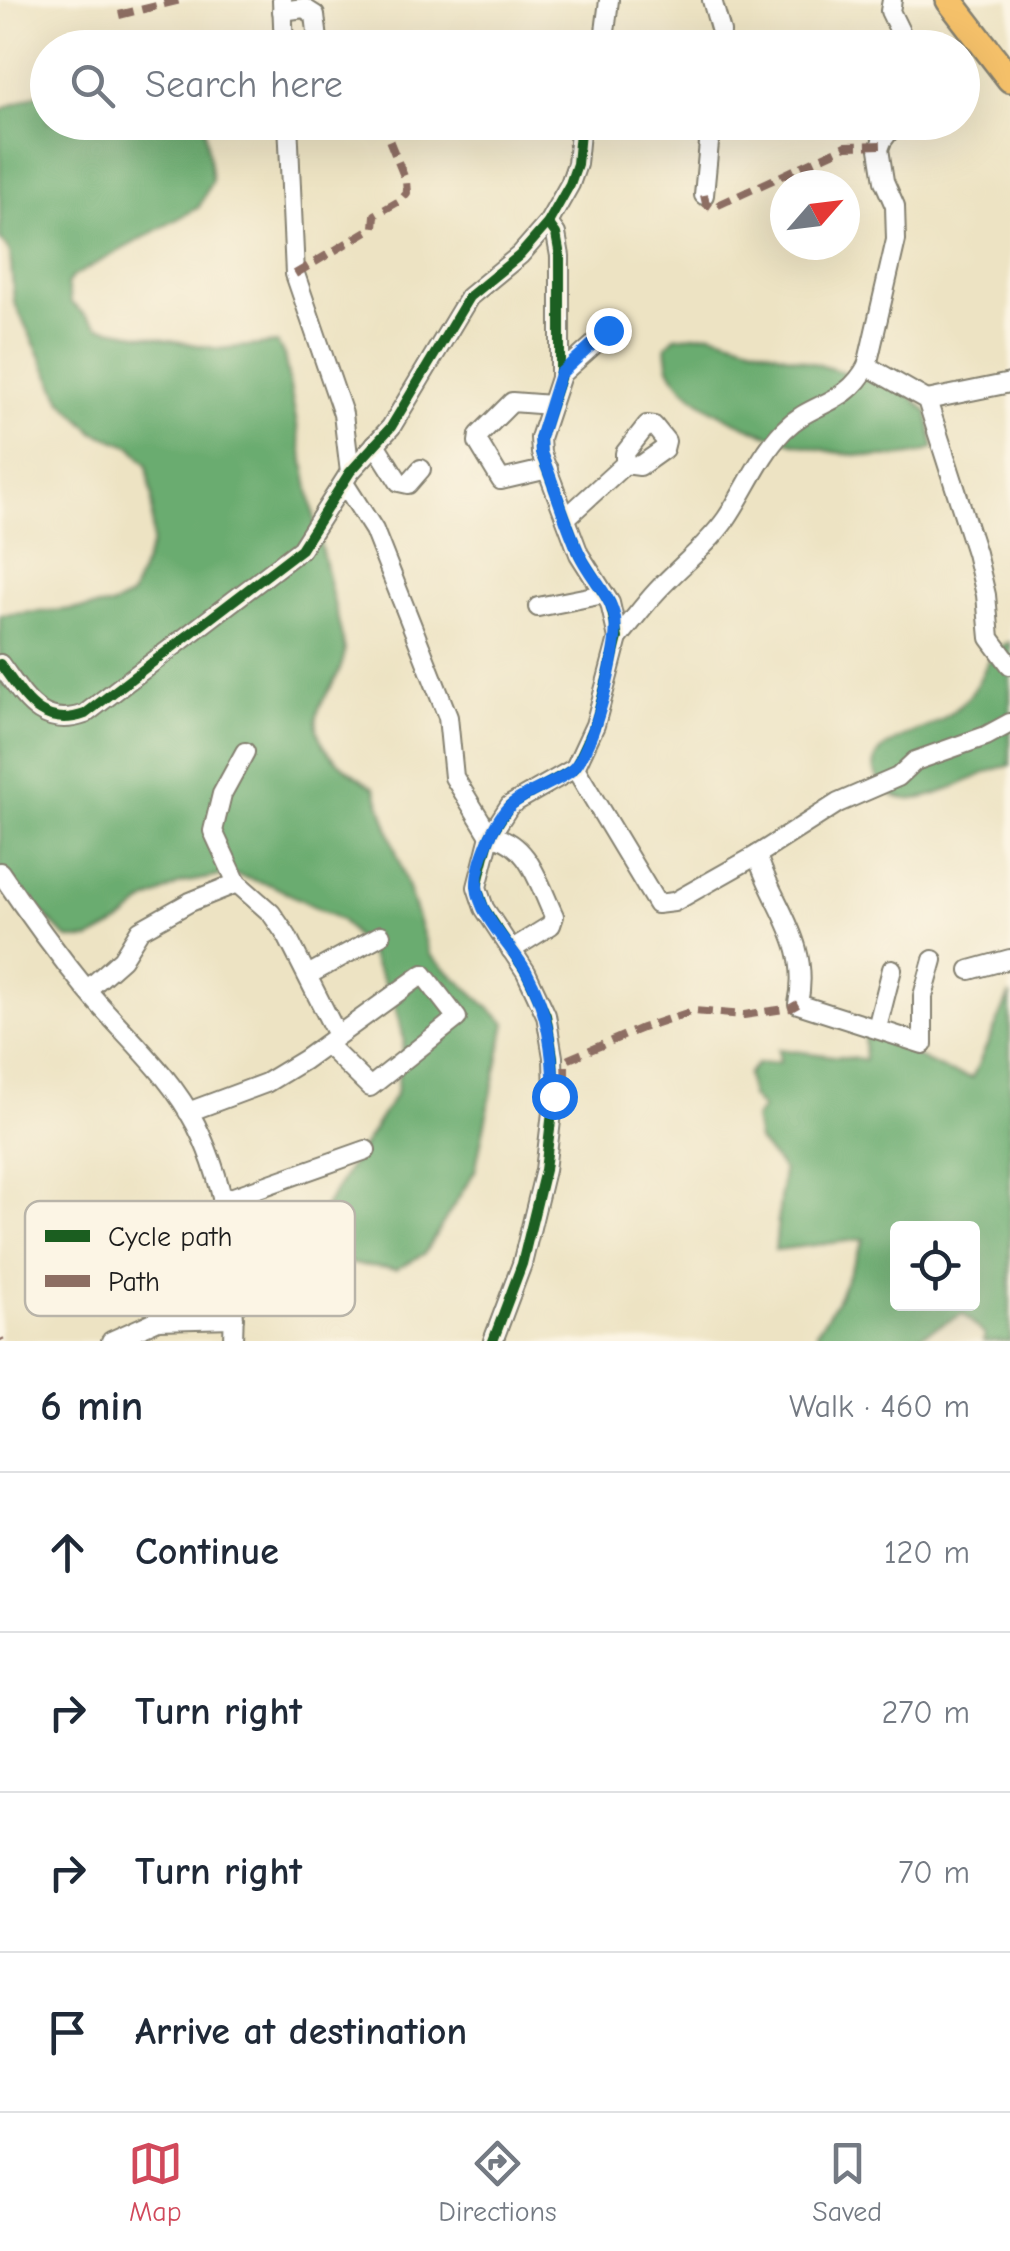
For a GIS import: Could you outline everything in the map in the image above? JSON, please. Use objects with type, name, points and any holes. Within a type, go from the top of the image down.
[{"type":"highway","points":[[949,0],[972,30]]},
{"type":"highway","points":[[967,0],[1010,56]]},
{"type":"highway","points":[[980,41],[1010,80]]},
{"type":"street","points":[[605,30],[608,0]]},
{"type":"street","points":[[712,0],[720,30]]},
{"type":"street","points":[[892,0],[890,11],[899,30]]},
{"type":"street","points":[[282,6],[304,8],[315,16],[317,30]]},
{"type":"street","points":[[289,140],[295,274],[343,414],[347,478],[374,530],[448,717],[454,777],[490,836],[522,850],[554,916],[551,925],[511,950]]},
{"type":"street","points":[[0,664],[28,702],[45,715],[60,720],[85,714],[301,549],[347,478],[391,427],[469,297],[520,256],[548,223],[570,184],[579,140]]},
{"type":"street","points":[[704,195],[709,140]]},
{"type":"street","points":[[618,638],[724,522],[781,433],[792,422],[847,394],[867,366],[896,240],[895,206],[884,181],[880,150],[883,140]]},
{"type":"street","points":[[493,1341],[522,1264],[545,1170],[554,1096],[553,1057],[546,1016],[526,972],[484,908],[477,887],[490,836],[510,805],[575,768],[595,725],[618,638],[615,615],[579,554],[541,453],[540,438],[560,374],[560,256],[556,234],[548,223]]},
{"type":"street","points":[[560,374],[608,330]]},
{"type":"street","points":[[867,366],[927,400],[1010,384]]},
{"type":"street","points":[[927,400],[976,553],[990,638],[1010,664]]},
{"type":"street","points":[[548,470],[501,480],[478,442],[479,435],[512,402],[551,405]]},
{"type":"street","points":[[375,444],[399,482],[408,484],[420,470]]},
{"type":"street","points":[[566,518],[625,464]]},
{"type":"street","points":[[538,607],[604,594]]},
{"type":"street","points":[[575,768],[657,904],[674,902],[838,803],[898,776],[915,761],[986,736],[1010,723]]},
{"type":"street","points":[[188,1112],[266,1083],[332,1039],[423,974],[457,1018],[370,1087],[332,1039],[308,974],[271,913],[237,882],[212,831],[222,794],[245,752]]},
{"type":"street","points":[[757,855],[792,930],[804,976],[798,1004],[922,1044],[923,996],[933,960]]},
{"type":"street","points":[[0,872],[87,990],[174,1088],[213,1167],[222,1201],[366,1150]]},
{"type":"street","points":[[87,990],[122,959],[140,930],[237,882]]},
{"type":"street","points":[[308,974],[381,935]]},
{"type":"street","points":[[970,970],[1010,959]]},
{"type":"street","points":[[876,1028],[892,970]]},
{"type":"street","points":[[111,1341],[158,1320],[234,1318],[233,1341]]},
{"type":"green space","points":[[30,97],[30,140],[206,140],[212,180],[199,207],[72,277],[67,285],[71,303],[99,327],[219,349],[277,343],[284,355],[316,526],[345,650],[317,716],[317,729],[329,753],[375,788],[430,955],[506,1023],[475,1171],[424,1254],[396,1269],[355,1264],[355,1201],[329,1201],[396,1093],[404,1039],[395,1005],[368,951],[341,920],[271,885],[232,874],[182,883],[145,902],[120,923],[90,939],[68,939],[0,870],[0,615],[112,606],[131,596],[152,544],[152,497],[147,465],[132,447],[95,433],[62,401],[14,302],[10,252],[0,239],[0,110]]},
{"type":"green space","points":[[711,333],[904,390],[928,412],[934,448],[907,455],[833,452],[751,428],[715,411],[687,391],[670,369],[666,346],[675,337]]},
{"type":"green space","points":[[1010,642],[1010,766],[922,798],[905,799],[890,793],[874,767],[884,748],[941,720],[960,705],[995,651]]},
{"type":"green space","points":[[1010,994],[1010,1341],[983,1341],[985,1335],[963,1314],[909,1341],[818,1341],[817,1331],[836,1302],[864,1239],[775,1250],[783,1170],[758,1141],[754,1118],[762,1109],[751,1096],[747,1074],[757,1064],[780,1062],[778,1049],[865,1060],[864,1031],[949,1072],[972,1078]]},
{"type":"marked path","points":[[119,15],[181,0]]},
{"type":"marked path","points":[[295,274],[374,227],[375,215],[407,193],[389,140]]},
{"type":"marked path","points":[[704,195],[706,204],[712,208],[846,146],[881,145]]},
{"type":"marked path","points":[[565,1081],[565,1062],[569,1059],[693,1011],[744,1015],[798,1004]]},
{"type":"cycle path","points":[[0,664],[26,698],[45,714],[69,718],[85,714],[301,549],[350,472],[391,427],[469,297],[520,255],[548,223],[570,184],[579,140]]},
{"type":"cycle path","points":[[493,1341],[522,1264],[545,1170],[554,1096],[553,1057],[546,1015],[526,972],[484,908],[477,887],[490,836],[510,805],[575,768],[595,725],[618,638],[610,603],[579,554],[541,453],[540,438],[560,378],[560,256],[556,234],[548,223]]},
{"type":"route","points":[[554,1096],[546,1016],[526,972],[484,908],[477,887],[490,836],[510,805],[575,768],[595,725],[614,660],[618,638],[615,615],[579,554],[541,453],[540,438],[560,374],[608,330]]}]
